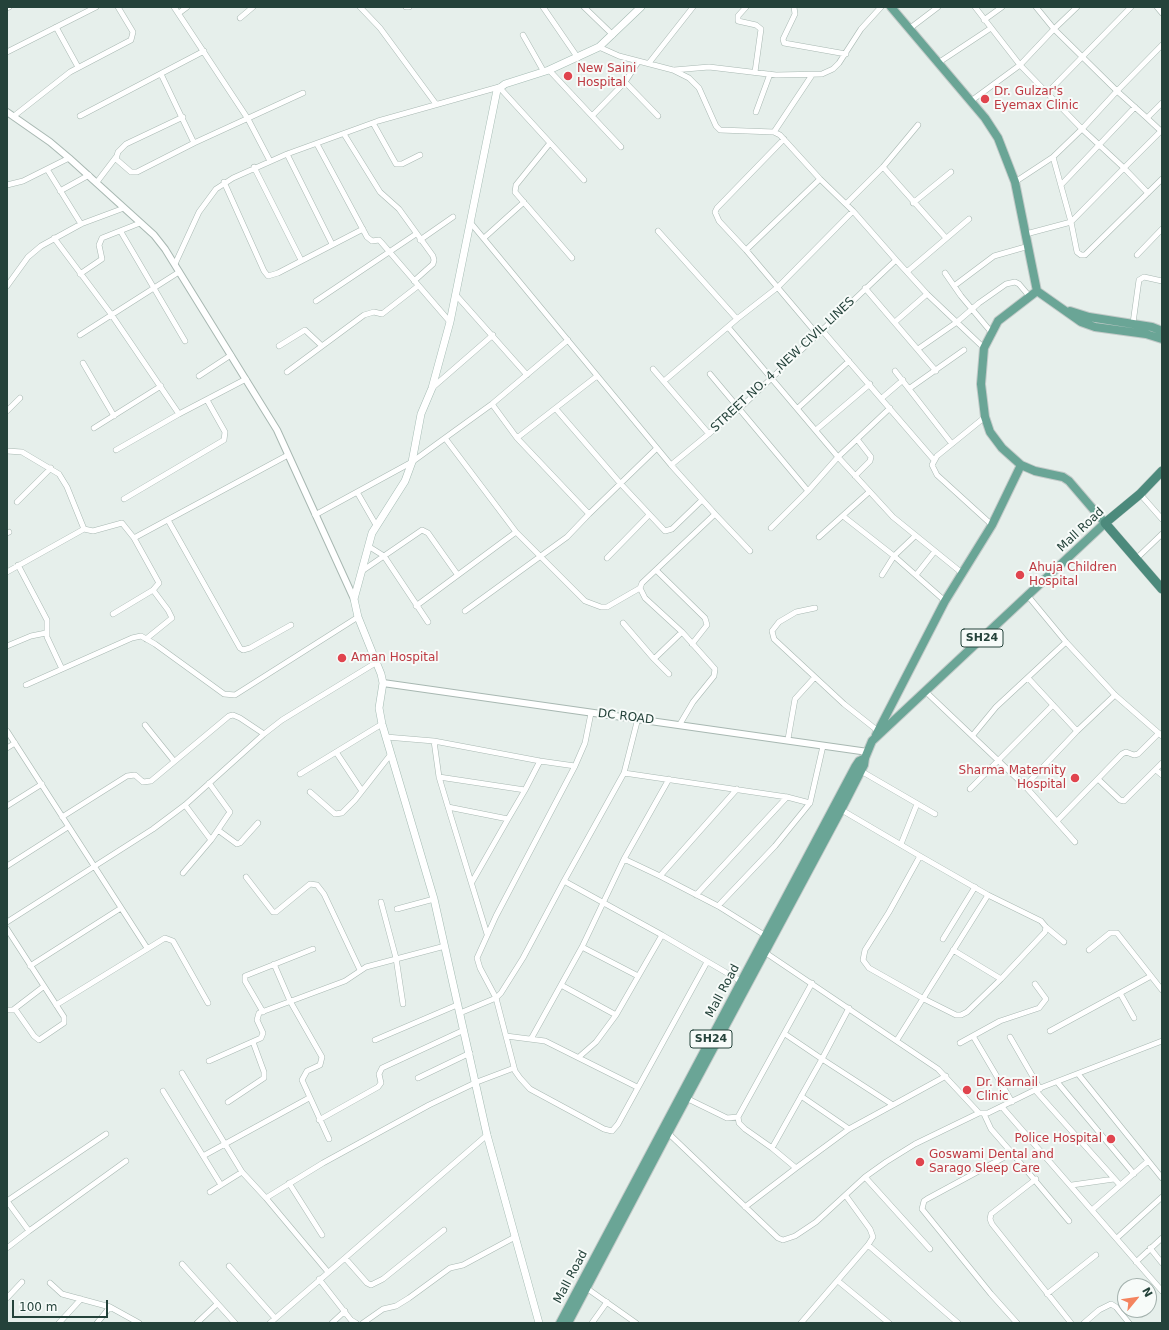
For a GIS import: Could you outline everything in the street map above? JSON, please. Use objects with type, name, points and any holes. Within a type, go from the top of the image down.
[{"type":"highway","name":"Mall Road","points":[[1105,523],[1140,494],[1162,471]]},
{"type":"highway","points":[[1105,523],[1162,588]]},
{"type":"main road","points":[[539,1323],[488,1135],[477,1082],[457,1005],[434,899],[382,724],[380,708],[383,683],[377,662],[358,617],[354,600],[368,546],[376,525],[405,481],[412,462],[421,414],[432,388],[450,322],[496,93],[499,87],[546,71],[578,58],[599,47],[641,7]]},
{"type":"main road","points":[[891,7],[972,101],[992,128],[1004,151],[1015,182],[1038,291],[1081,322],[1096,327],[1146,334],[1162,339]]},
{"type":"main road","points":[[1038,291],[998,321],[984,348],[982,384],[985,417],[990,432],[1002,448],[1021,465],[1035,471],[1063,477],[1105,523]]},
{"type":"main road","points":[[1064,309],[1089,316],[1133,323],[1162,332]]},
{"type":"main road","points":[[872,741],[945,601],[992,525],[1021,465]]},
{"type":"main road","name":"Mall Road","points":[[762,950],[766,936],[838,808],[861,771],[872,741],[1105,523]]},
{"type":"main road","name":"Mall Road","points":[[568,1323],[584,1286],[665,1130],[838,808],[855,767],[866,755]]},
{"type":"main road","name":"Mall Road","points":[[665,1130],[686,1098],[744,984]]},
{"type":"main road","name":"Mall Road","points":[[560,1323],[584,1286]]},
{"type":"street","points":[[7,52],[88,9],[96,7]]},
{"type":"street","points":[[14,116],[78,67],[131,40],[133,32],[118,7]]},
{"type":"street","points":[[174,7],[248,119],[270,161]]},
{"type":"street","points":[[179,13],[187,7]]},
{"type":"street","points":[[240,18],[253,7]]},
{"type":"street","points":[[360,7],[380,28],[436,104]]},
{"type":"street","points":[[543,7],[578,58]]},
{"type":"street","points":[[584,7],[613,35]]},
{"type":"street","points":[[649,63],[693,7]]},
{"type":"street","points":[[746,7],[738,16],[738,21],[756,25],[761,29],[755,72]]},
{"type":"street","points":[[794,7],[795,14],[783,39],[784,43],[846,54]]},
{"type":"street","points":[[672,70],[709,67],[770,74],[822,74],[834,69],[846,54],[861,29],[881,7]]},
{"type":"street","points":[[909,29],[938,7]]},
{"type":"street","points":[[974,7],[1020,65],[1082,129],[1124,168],[1148,193]]},
{"type":"street","points":[[984,20],[1002,7]]},
{"type":"street","points":[[1026,234],[1071,222],[1162,132],[1082,57],[1054,29],[1036,7]]},
{"type":"street","points":[[972,101],[1020,65],[1077,7]]},
{"type":"street","points":[[1047,93],[1131,7]]},
{"type":"street","points":[[1157,7],[1162,13]]},
{"type":"street","points":[[56,27],[78,67]]},
{"type":"street","points":[[938,63],[991,28]]},
{"type":"street","points":[[523,35],[546,71],[593,115],[621,147]]},
{"type":"street","points":[[1015,182],[1054,157],[1162,45]]},
{"type":"street","points":[[599,47],[609,53],[672,70],[695,83],[716,126],[720,130],[774,132],[784,139],[793,151],[853,211],[928,294],[984,348]]},
{"type":"street","points":[[80,116],[204,51]]},
{"type":"street","points":[[593,115],[625,82],[638,62]]},
{"type":"street","points":[[160,74],[183,117],[194,143]]},
{"type":"street","points":[[756,112],[770,74]]},
{"type":"street","points":[[774,132],[812,75]]},
{"type":"street","points":[[625,82],[658,116]]},
{"type":"street","points":[[175,264],[199,212],[209,197],[224,182],[254,167],[373,123],[499,87],[584,180]]},
{"type":"street","points":[[116,157],[117,162],[131,172],[137,172],[194,143],[304,93]]},
{"type":"street","points":[[1147,118],[1162,103]]},
{"type":"street","points":[[1061,185],[1135,107]]},
{"type":"street","points":[[7,112],[69,158],[97,182],[160,242],[277,430],[354,600]]},
{"type":"street","points":[[97,182],[126,144],[183,117]]},
{"type":"street","points":[[373,123],[396,164],[402,164],[420,155]]},
{"type":"street","points":[[846,204],[883,167],[918,125]]},
{"type":"street","points":[[344,134],[380,192],[399,209],[433,256],[434,262],[414,281]]},
{"type":"street","points":[[784,139],[717,208],[716,212],[719,222],[746,250],[817,334]]},
{"type":"street","points":[[550,143],[514,188],[517,196],[524,202],[572,258]]},
{"type":"street","points":[[317,144],[362,229],[370,240],[379,240],[450,322]]},
{"type":"street","points":[[287,154],[332,244]]},
{"type":"street","points":[[1054,157],[1071,222],[1077,252],[1081,256],[1085,255],[1162,179]]},
{"type":"street","points":[[7,185],[23,181],[69,158]]},
{"type":"street","points":[[254,167],[301,260]]},
{"type":"street","points":[[883,167],[913,203],[946,238]]},
{"type":"street","points":[[47,169],[81,224]]},
{"type":"street","points":[[913,203],[951,172]]},
{"type":"street","points":[[60,191],[88,175]]},
{"type":"street","points":[[746,250],[820,179]]},
{"type":"street","points":[[224,182],[268,276],[278,273],[362,229]]},
{"type":"street","points":[[484,238],[524,202]]},
{"type":"street","points":[[7,286],[28,257],[54,238],[81,224],[124,208]]},
{"type":"street","points":[[664,381],[737,319],[778,287],[853,211]]},
{"type":"street","points":[[420,240],[453,216]]},
{"type":"street","points":[[908,271],[969,219]]},
{"type":"street","points":[[470,222],[656,449],[750,551]]},
{"type":"street","points":[[80,274],[102,259],[99,244],[102,238],[121,232],[140,223]]},
{"type":"street","points":[[1138,255],[1162,229]]},
{"type":"street","points":[[658,231],[737,319]]},
{"type":"street","points":[[121,232],[185,341]]},
{"type":"street","points":[[316,301],[416,234]]},
{"type":"street","points":[[54,238],[111,314],[179,414]]},
{"type":"street","points":[[954,286],[994,256],[1028,246]]},
{"type":"street","name":"STREET NO. 4 ,NEW CIVIL LINES","points":[[671,465],[739,409],[821,329],[896,260]]},
{"type":"street","points":[[80,335],[153,287],[179,272]]},
{"type":"street","points":[[945,273],[971,309],[992,333]]},
{"type":"street","points":[[1133,323],[1139,280],[1144,277],[1162,281]]},
{"type":"street","points":[[918,349],[957,322],[971,309],[1000,287],[1011,282],[1019,284],[1030,297]]},
{"type":"street","points":[[286,372],[364,315],[370,312],[385,313],[418,286]]},
{"type":"street","points":[[865,288],[936,371]]},
{"type":"street","points":[[895,322],[928,294]]},
{"type":"street","points":[[456,295],[527,375]]},
{"type":"street","points":[[728,327],[869,492],[893,517],[962,573]]},
{"type":"street","points":[[821,329],[934,460]]},
{"type":"street","points":[[279,346],[305,330],[322,346]]},
{"type":"street","points":[[432,388],[493,335]]},
{"type":"street","points":[[315,515],[412,462],[492,404],[568,340]]},
{"type":"street","points":[[910,388],[964,350]]},
{"type":"street","points":[[199,376],[231,355]]},
{"type":"street","points":[[798,408],[849,361]]},
{"type":"street","points":[[84,362],[114,416]]},
{"type":"street","points":[[653,369],[709,434]]},
{"type":"street","points":[[896,370],[952,444]]},
{"type":"street","points":[[710,374],[808,491]]},
{"type":"street","points":[[517,438],[597,376]]},
{"type":"street","points":[[116,450],[179,414],[246,379]]},
{"type":"street","points":[[882,398],[903,380]]},
{"type":"street","points":[[816,430],[870,384]]},
{"type":"street","points":[[94,428],[161,386]]},
{"type":"street","points":[[7,411],[20,398]]},
{"type":"street","points":[[124,499],[224,440],[225,432],[207,400]]},
{"type":"street","points":[[492,404],[517,438],[589,514]]},
{"type":"street","points":[[771,528],[808,491],[838,457],[890,408]]},
{"type":"street","points":[[556,409],[659,526],[667,531],[672,529],[702,500]]},
{"type":"street","points":[[985,417],[934,460],[933,470],[992,525]]},
{"type":"street","points":[[445,438],[516,532],[584,601],[596,606],[607,607],[640,588],[642,583],[715,514]]},
{"type":"street","points":[[855,476],[870,461],[871,457],[857,439]]},
{"type":"street","points":[[464,611],[567,537],[656,449]]},
{"type":"street","points":[[7,451],[22,452],[59,474],[64,481],[84,529]]},
{"type":"street","points":[[134,538],[288,455]]},
{"type":"street","points":[[17,502],[51,468]]},
{"type":"street","points":[[357,492],[376,525]]},
{"type":"street","points":[[819,537],[869,492]]},
{"type":"street","points":[[1140,494],[1162,519]]},
{"type":"street","points":[[607,558],[649,515]]},
{"type":"street","points":[[843,516],[894,556],[945,601]]},
{"type":"street","points":[[168,520],[240,648],[243,650],[250,648],[291,625]]},
{"type":"street","points":[[7,572],[84,529],[94,531],[122,523],[134,538],[158,580],[158,583],[154,590],[113,614]]},
{"type":"street","points":[[362,571],[419,531],[426,530],[457,574]]},
{"type":"street","points":[[416,606],[457,574],[516,532]]},
{"type":"street","points":[[1137,558],[1162,534]]},
{"type":"street","points":[[882,575],[894,556],[915,536]]},
{"type":"street","points":[[368,546],[384,556],[428,622]]},
{"type":"street","points":[[916,575],[935,552]]},
{"type":"street","points":[[18,565],[47,620],[46,633],[62,669]]},
{"type":"street","points":[[656,570],[705,618],[706,625],[692,644]]},
{"type":"street","points":[[640,588],[645,598],[682,632],[713,665],[715,672],[693,702],[680,724]]},
{"type":"street","points":[[146,639],[172,618],[171,614],[154,590]]},
{"type":"street","points":[[1028,596],[1066,642],[1115,695],[1160,735],[1138,754],[1134,755],[1126,752],[1122,754],[1057,820]]},
{"type":"street","points":[[815,608],[789,615],[779,622],[772,631],[774,639],[815,677],[878,731]]},
{"type":"street","points":[[26,684],[137,636],[146,639],[224,694],[235,695],[358,617]]},
{"type":"street","points":[[623,623],[669,674]]},
{"type":"street","points":[[654,659],[682,632]]},
{"type":"street","points":[[7,646],[30,636],[46,633]]},
{"type":"street","points":[[973,735],[996,707],[1066,642]]},
{"type":"street","points":[[7,922],[153,829],[210,783],[264,734],[291,714],[377,662]]},
{"type":"street","points":[[788,739],[795,699],[815,677]]},
{"type":"street","points":[[1028,678],[1077,731]]},
{"type":"street","name":"DC ROAD","points":[[383,683],[591,713],[788,739],[866,755]]},
{"type":"street","points":[[925,691],[1000,760],[1057,820],[1074,842]]},
{"type":"street","points":[[1025,786],[1077,731],[1115,695]]},
{"type":"street","points":[[970,789],[1053,706]]},
{"type":"street","points":[[591,713],[585,743],[575,766],[478,953],[478,962],[496,998],[514,1068],[520,1078],[530,1089],[609,1131],[615,1129],[637,1087],[708,962]]},
{"type":"street","points":[[62,817],[127,776],[135,775],[143,782],[151,781],[229,716],[233,715],[240,718],[264,734]]},
{"type":"street","points":[[460,1013],[496,998],[523,958],[624,773],[638,718]]},
{"type":"street","points":[[300,774],[382,724]]},
{"type":"street","points":[[145,725],[174,761]]},
{"type":"street","points":[[7,731],[147,948]]},
{"type":"street","points":[[386,737],[434,741],[575,766]]},
{"type":"street","points":[[434,741],[440,777],[448,808],[487,934]]},
{"type":"street","points":[[7,748],[15,743]]},
{"type":"street","points":[[718,906],[775,846],[810,803],[823,746]]},
{"type":"street","points":[[336,752],[362,791]]},
{"type":"street","points":[[310,792],[328,809],[338,814],[344,812],[391,754]]},
{"type":"street","points":[[472,882],[540,761]]},
{"type":"street","points":[[1098,779],[1120,800],[1124,801],[1162,763]]},
{"type":"street","points":[[1156,770],[1162,775]]},
{"type":"street","points":[[861,771],[935,814]]},
{"type":"street","points":[[624,773],[787,797],[810,803]]},
{"type":"street","points":[[440,777],[525,790]]},
{"type":"street","points":[[531,1039],[582,947],[624,859],[669,779]]},
{"type":"street","points":[[183,872],[211,840],[228,816],[230,810],[210,783]]},
{"type":"street","points":[[7,806],[42,784]]},
{"type":"street","points":[[660,876],[737,789]]},
{"type":"street","points":[[696,895],[787,797]]},
{"type":"street","points":[[185,804],[211,840]]},
{"type":"street","points":[[901,844],[917,804]]},
{"type":"street","points":[[448,808],[508,819]]},
{"type":"street","points":[[838,808],[975,887],[1041,921],[1064,942]]},
{"type":"street","points":[[218,830],[237,844],[243,840],[258,823]]},
{"type":"street","points":[[7,866],[68,826]]},
{"type":"street","points":[[920,856],[889,912],[865,950],[862,960],[869,968],[924,999],[961,1016],[1001,979],[1045,932],[1046,927]]},
{"type":"street","points":[[624,859],[718,906],[766,936]]},
{"type":"street","points":[[246,877],[273,912],[276,912],[310,884],[317,886],[324,894],[360,970]]},
{"type":"street","points":[[564,881],[603,904],[662,935],[744,984]]},
{"type":"street","points":[[944,939],[975,887]]},
{"type":"street","points":[[897,1040],[924,999],[988,894]]},
{"type":"street","points":[[397,908],[434,899]]},
{"type":"street","points":[[381,902],[396,958],[404,1004]]},
{"type":"street","points":[[30,966],[121,908]]},
{"type":"street","points":[[7,928],[43,987],[64,1017],[64,1023],[40,1040],[34,1036],[15,1009]]},
{"type":"street","points":[[1089,950],[1110,933],[1117,933],[1162,990]]},
{"type":"street","points":[[579,1057],[596,1042],[616,1015],[662,935]]},
{"type":"street","points":[[56,1005],[162,938],[169,938],[173,941],[208,1003]]},
{"type":"street","points":[[209,1061],[253,1042],[263,1035],[257,1016],[262,1012],[352,978],[360,970],[396,958],[445,946]]},
{"type":"street","points":[[582,947],[638,976]]},
{"type":"street","points":[[262,1012],[245,981],[245,976],[313,949]]},
{"type":"street","points":[[762,950],[897,1040],[946,1076],[981,1114],[991,1129],[1036,1179],[1069,1221]]},
{"type":"street","points":[[953,950],[1001,979]]},
{"type":"street","points":[[274,964],[290,1001],[322,1059],[320,1065],[307,1071],[302,1077],[302,1080],[329,1139]]},
{"type":"street","points":[[1050,1031],[1150,976]]},
{"type":"street","points":[[796,1168],[772,1148],[745,1129],[739,1123],[738,1117],[812,983]]},
{"type":"street","points":[[960,1043],[1000,1021],[1029,1012],[1042,1005],[1046,999],[1035,984]]},
{"type":"street","points":[[561,985],[616,1015]]},
{"type":"street","points":[[7,1010],[15,1009],[43,987]]},
{"type":"street","points":[[1120,993],[1134,1018]]},
{"type":"street","points":[[375,1040],[457,1005]]},
{"type":"street","points":[[772,1148],[850,1008]]},
{"type":"street","points":[[319,1120],[378,1088],[381,1083],[379,1074],[382,1068],[464,1030]]},
{"type":"street","points":[[785,1034],[893,1105]]},
{"type":"street","points":[[506,1036],[545,1042],[579,1057],[637,1087]]},
{"type":"street","points":[[973,1036],[1012,1102]]},
{"type":"street","points":[[1010,1037],[1038,1089],[1120,1185]]},
{"type":"street","points":[[665,1130],[778,1238],[783,1240],[795,1236],[816,1222],[865,1177],[915,1144],[981,1114],[1002,1107],[1038,1089],[1058,1083],[1162,1041]]},
{"type":"street","points":[[228,1102],[264,1078],[264,1072],[253,1042]]},
{"type":"street","points":[[418,1078],[470,1053]]},
{"type":"street","points":[[266,1198],[329,1160],[477,1082],[514,1068]]},
{"type":"street","points":[[182,1073],[242,1172],[266,1198],[328,1272]]},
{"type":"street","points":[[1078,1075],[1162,1178]]},
{"type":"street","points":[[745,1207],[850,1129],[946,1076]]},
{"type":"street","points":[[1058,1083],[1134,1174]]},
{"type":"street","points":[[163,1091],[221,1185]]},
{"type":"street","points":[[801,1096],[850,1129]]},
{"type":"street","points":[[203,1156],[309,1098]]},
{"type":"street","points":[[686,1098],[727,1118],[738,1117]]},
{"type":"street","points":[[1002,1107],[1072,1185],[1162,1291]]},
{"type":"street","points":[[29,1231],[7,1201],[106,1134]]},
{"type":"street","points":[[270,1323],[319,1279],[488,1135]]},
{"type":"street","points":[[1012,1152],[924,1201],[922,1209],[991,1294],[1017,1323]]},
{"type":"street","points":[[1092,1210],[1148,1161]]},
{"type":"street","points":[[7,1248],[126,1162]]},
{"type":"street","points":[[210,1192],[242,1172]]},
{"type":"street","points":[[865,1177],[930,1249]]},
{"type":"street","points":[[1036,1179],[991,1214],[990,1219],[992,1224],[1071,1323]]},
{"type":"street","points":[[1072,1185],[1114,1179]]},
{"type":"street","points":[[290,1184],[322,1235]]},
{"type":"street","points":[[801,1323],[868,1245],[873,1234],[846,1196]]},
{"type":"street","points":[[1117,1238],[1162,1197]]},
{"type":"street","points":[[345,1258],[367,1283],[371,1285],[383,1279],[444,1230]]},
{"type":"street","points":[[362,1323],[383,1309],[396,1306],[409,1298],[450,1268],[463,1265],[515,1237]]},
{"type":"street","points":[[1136,1262],[1162,1238]]},
{"type":"street","points":[[868,1245],[958,1323]]},
{"type":"street","points":[[1150,1248],[1162,1262]]},
{"type":"street","points":[[1047,1294],[1096,1256]]},
{"type":"street","points":[[182,1264],[234,1323]]},
{"type":"street","points":[[229,1266],[275,1318]]},
{"type":"street","points":[[319,1279],[351,1320],[356,1323]]},
{"type":"street","points":[[838,1281],[889,1323]]},
{"type":"street","points":[[7,1298],[22,1282]]},
{"type":"street","points":[[50,1283],[59,1292],[110,1307],[137,1322]]},
{"type":"street","points":[[584,1286],[636,1323]]},
{"type":"street","points":[[59,1323],[81,1299]]},
{"type":"street","points":[[592,1323],[607,1302]]},
{"type":"street","points":[[197,1323],[217,1304]]},
{"type":"street","points":[[1084,1323],[1099,1310],[1111,1304],[1116,1307],[1129,1323]]},
{"type":"street","points":[[97,1323],[110,1307]]},
{"type":"street","points":[[332,1323],[345,1312]]},
{"type":"place","name":"New Saini Hospital","points":[[568,76]]},
{"type":"place","name":"Dr. Gulzar's Eyemax Clinic","points":[[985,99]]},
{"type":"place","name":"Ahuja Children Hospital","points":[[1020,575]]},
{"type":"place","name":"Aman Hospital","points":[[342,658]]},
{"type":"place","name":"Sharma Maternity Hospital","points":[[1075,778]]},
{"type":"place","name":"Dr. Karnail Clinic","points":[[967,1090]]},
{"type":"place","name":"Police Hospital","points":[[1111,1139]]},
{"type":"place","name":"Goswami Dental and Sarago Sleep Care","points":[[920,1162]]}]
